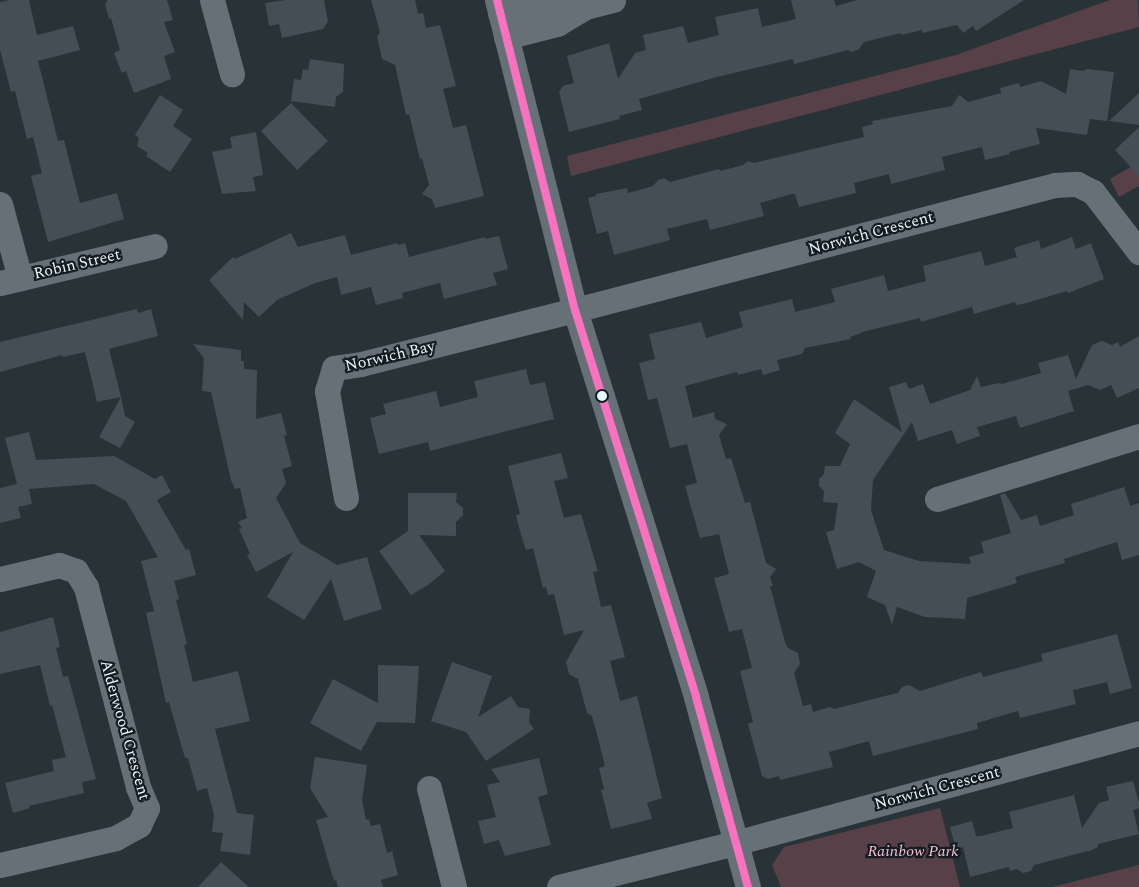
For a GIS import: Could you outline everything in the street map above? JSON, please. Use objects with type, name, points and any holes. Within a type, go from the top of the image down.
[{"type":"street","points":[[212,0],[232,74]]},
{"type":"street","points":[[613,0],[584,7],[551,5],[498,6],[575,310],[696,697],[748,887]]},
{"type":"street","points":[[506,36],[557,24],[584,7]]},
{"type":"street","name":"Norwich Crescent","points":[[575,310],[1055,186],[1078,184],[1093,192],[1139,252]]},
{"type":"street","points":[[0,204],[10,280]]},
{"type":"street","name":"Robin Street","points":[[10,280],[155,246]]},
{"type":"street","name":"Norwich Bay","points":[[346,498],[327,391],[334,368],[361,364],[575,310]]},
{"type":"street","points":[[937,499],[1139,436]]},
{"type":"street","name":"Alderwood Crescent","points":[[0,579],[59,565],[76,571],[86,587],[138,787],[147,808],[140,825],[116,838],[0,865]]},
{"type":"street","name":"Norwich Crescent","points":[[560,887],[735,843],[1139,733]]},
{"type":"street","points":[[429,788],[454,887]]},
{"type":"green space","points":[[1110,0],[1138,0],[1139,27],[571,176],[567,156],[956,55]]},
{"type":"green space","points":[[1139,162],[1139,186],[1119,197],[1110,179]]},
{"type":"green space","name":"Rainbow Park","points":[[940,808],[960,887],[781,887],[772,865],[784,847]]},
{"type":"green space","points":[[1139,865],[1139,887],[1052,887]]},
{"type":"building","points":[[29,0],[37,35],[73,26],[80,50],[38,61],[58,141],[64,140],[80,203],[117,193],[124,219],[48,242],[31,176],[42,173],[33,137],[27,139],[15,91],[11,92],[0,50],[0,2]]},
{"type":"building","points":[[107,0],[167,0],[173,20],[164,22],[175,52],[164,56],[171,79],[134,93],[126,71],[122,73],[114,53],[120,50],[111,18],[109,19],[105,3]]},
{"type":"building","points":[[285,0],[324,0],[328,22],[323,29],[282,38],[279,24],[269,26],[265,3]]},
{"type":"building","points":[[371,0],[415,0],[418,14],[423,13],[426,28],[440,25],[456,86],[443,89],[453,128],[466,125],[484,196],[435,208],[432,199],[422,194],[429,185],[422,158],[420,159],[409,114],[406,115],[395,65],[382,59],[377,37],[380,32]]},
{"type":"building","points":[[791,0],[834,0],[836,6],[857,0],[1024,0],[976,31],[973,26],[963,33],[957,25],[922,33],[922,30],[901,35],[901,33],[864,42],[858,50],[851,52],[848,50],[794,64],[793,59],[717,77],[639,99],[642,110],[619,116],[620,119],[569,132],[559,92],[563,86],[574,83],[567,56],[609,43],[618,79],[635,53],[646,50],[643,35],[683,26],[688,43],[719,35],[715,17],[758,8],[762,27],[796,19]]},
{"type":"building","points":[[310,59],[344,64],[343,92],[336,97],[335,107],[291,101],[294,79],[301,80],[303,69],[308,70]]},
{"type":"building","points":[[1070,69],[1114,72],[1107,121],[1090,119],[1087,135],[1036,128],[1040,144],[1009,152],[1010,154],[985,160],[982,147],[942,157],[945,170],[891,184],[889,174],[854,183],[856,193],[799,207],[795,194],[792,194],[760,203],[764,216],[710,230],[707,219],[667,229],[670,240],[614,255],[608,231],[597,234],[588,198],[596,196],[596,194],[627,188],[628,193],[653,186],[658,180],[664,178],[670,182],[719,169],[720,171],[743,165],[748,161],[754,163],[864,137],[862,127],[873,124],[872,121],[952,106],[959,95],[968,102],[1001,93],[1000,88],[1019,83],[1020,87],[1041,81],[1066,94]]},
{"type":"building","points":[[1139,93],[1139,125],[1109,121]]},
{"type":"building","points":[[160,95],[183,110],[173,126],[192,139],[170,172],[146,156],[148,153],[137,146],[139,138],[135,135]]},
{"type":"building","points":[[291,103],[328,141],[297,170],[261,131]]},
{"type":"building","points":[[1139,127],[1139,176],[1115,150]]},
{"type":"building","points":[[256,132],[263,175],[253,177],[256,191],[222,194],[212,152],[232,148],[230,137]]},
{"type":"building","points":[[291,233],[298,247],[345,235],[351,255],[397,243],[398,245],[405,243],[409,257],[485,237],[485,239],[499,236],[508,269],[493,273],[497,285],[444,299],[440,283],[402,293],[403,298],[376,305],[371,287],[341,295],[337,277],[315,283],[277,300],[259,317],[244,302],[243,320],[209,280],[233,257],[235,259]]},
{"type":"building","points":[[1072,237],[1076,249],[1091,243],[1104,279],[1068,293],[1067,291],[1023,304],[1016,305],[1015,302],[974,314],[972,307],[921,322],[920,318],[866,331],[850,337],[851,339],[805,348],[802,354],[777,360],[780,370],[763,375],[761,369],[738,375],[737,372],[685,386],[693,418],[714,412],[715,419],[727,424],[719,435],[726,459],[731,458],[745,503],[750,502],[766,563],[776,569],[770,577],[773,586],[770,586],[785,642],[788,648],[798,653],[800,664],[794,673],[803,706],[811,704],[813,712],[830,707],[834,709],[898,693],[902,687],[909,685],[920,691],[981,672],[983,677],[1043,661],[1041,654],[1117,634],[1132,688],[1110,694],[1107,682],[1073,690],[1076,704],[1020,718],[1018,711],[977,723],[978,729],[873,756],[869,741],[829,752],[833,767],[780,780],[779,776],[768,779],[762,776],[748,724],[753,722],[740,671],[752,668],[742,629],[729,632],[714,578],[729,574],[719,534],[700,538],[685,486],[697,483],[687,444],[670,448],[657,398],[648,400],[639,363],[655,359],[649,334],[701,322],[706,338],[743,327],[739,312],[792,299],[795,312],[835,302],[831,289],[884,275],[888,291],[926,281],[923,266],[981,251],[985,266],[1017,257],[1014,248],[1039,240],[1041,249]]},
{"type":"building","points":[[137,309],[138,313],[151,309],[158,336],[109,349],[121,397],[97,402],[85,352],[63,357],[62,355],[0,372],[0,342]]},
{"type":"building","points":[[1139,336],[1139,388],[1117,398],[1111,385],[1100,390],[1088,385],[1068,391],[1074,411],[1020,428],[1016,416],[977,427],[980,436],[957,444],[952,430],[918,441],[912,422],[873,480],[871,510],[884,550],[919,561],[971,564],[969,557],[984,553],[981,542],[1011,533],[1000,495],[1005,493],[1021,520],[1037,515],[1040,526],[1074,515],[1071,504],[1124,487],[1130,506],[1139,503],[1139,555],[1122,560],[1117,542],[1064,559],[1065,563],[1015,577],[1017,583],[967,598],[965,619],[925,617],[897,607],[892,625],[885,605],[867,597],[876,571],[859,562],[837,569],[826,532],[834,530],[838,503],[823,502],[824,491],[819,486],[819,479],[824,474],[825,466],[840,466],[850,444],[835,433],[854,399],[902,432],[889,387],[906,382],[909,389],[923,384],[930,404],[970,390],[977,376],[981,387],[1002,384],[1041,373],[1038,363],[1068,355],[1076,379],[1092,345],[1102,341],[1112,345],[1118,342],[1120,347]]},
{"type":"building","points":[[193,344],[241,350],[241,361],[244,361],[244,369],[257,370],[256,419],[281,413],[287,435],[284,436],[292,466],[282,469],[286,483],[276,498],[300,543],[337,565],[367,557],[382,609],[344,621],[331,579],[304,620],[267,597],[293,552],[256,572],[247,555],[250,554],[239,529],[242,528],[238,522],[247,518],[240,488],[235,489],[231,480],[211,392],[202,391],[204,358]]},
{"type":"building","points":[[526,369],[530,385],[545,382],[554,419],[430,451],[428,442],[379,454],[370,418],[386,414],[383,404],[436,391],[440,407],[478,397],[474,381]]},
{"type":"building","points":[[121,397],[125,416],[135,422],[120,448],[99,437]]},
{"type":"building","points":[[29,432],[36,460],[114,456],[155,479],[162,475],[171,492],[157,500],[186,550],[189,549],[196,575],[174,581],[179,599],[176,600],[187,644],[184,645],[193,682],[238,671],[250,721],[215,729],[237,813],[254,815],[250,855],[220,851],[223,833],[212,832],[214,815],[207,788],[197,791],[188,758],[185,758],[169,702],[166,703],[146,613],[154,611],[141,561],[158,557],[126,501],[94,484],[29,489],[32,504],[18,507],[21,518],[0,523],[0,488],[17,484],[5,438]]},
{"type":"building","points":[[561,453],[568,478],[554,481],[564,518],[581,514],[598,571],[593,572],[601,607],[611,605],[625,657],[610,661],[620,701],[637,696],[662,798],[647,803],[652,819],[611,829],[601,790],[604,789],[599,768],[605,766],[596,730],[592,716],[587,713],[578,679],[569,674],[566,662],[584,630],[564,635],[554,594],[548,595],[546,587],[543,588],[533,548],[526,550],[521,535],[516,515],[520,514],[508,466]]},
{"type":"building","points":[[408,493],[457,493],[456,502],[463,508],[463,515],[456,522],[456,536],[419,535],[445,571],[428,585],[411,595],[379,551],[408,531]]},
{"type":"building","points":[[53,617],[60,647],[56,648],[63,677],[68,676],[96,779],[82,782],[84,793],[29,806],[30,808],[13,813],[5,783],[54,771],[52,760],[66,757],[52,705],[50,706],[40,665],[0,674],[0,632]]},
{"type":"building","points":[[452,662],[492,676],[478,717],[511,696],[518,707],[530,709],[529,722],[534,729],[486,761],[466,732],[431,721]]},
{"type":"building","points":[[378,665],[419,666],[415,723],[377,722],[361,751],[310,723],[333,679],[378,703]]},
{"type":"building","points":[[315,757],[367,765],[362,800],[366,820],[369,819],[371,826],[380,824],[387,853],[392,851],[398,875],[381,880],[383,887],[338,887],[336,880],[334,881],[316,820],[328,817],[310,788]]},
{"type":"building","points":[[539,758],[548,794],[538,797],[551,845],[505,856],[499,840],[484,844],[478,821],[496,817],[487,785],[500,782],[491,769]]},
{"type":"building","points":[[1133,781],[1139,803],[1139,808],[1133,810],[1139,834],[1098,844],[1098,847],[1092,850],[1034,865],[1031,871],[1023,873],[1017,869],[1010,871],[1009,867],[970,877],[963,847],[956,849],[950,827],[972,821],[976,836],[1013,828],[1009,812],[1074,795],[1082,828],[1099,803],[1109,800],[1106,787]]},
{"type":"building","points":[[221,862],[249,887],[198,887]]},
{"type":"transit line","points":[[497,0],[575,310],[696,697],[748,887]]}]
